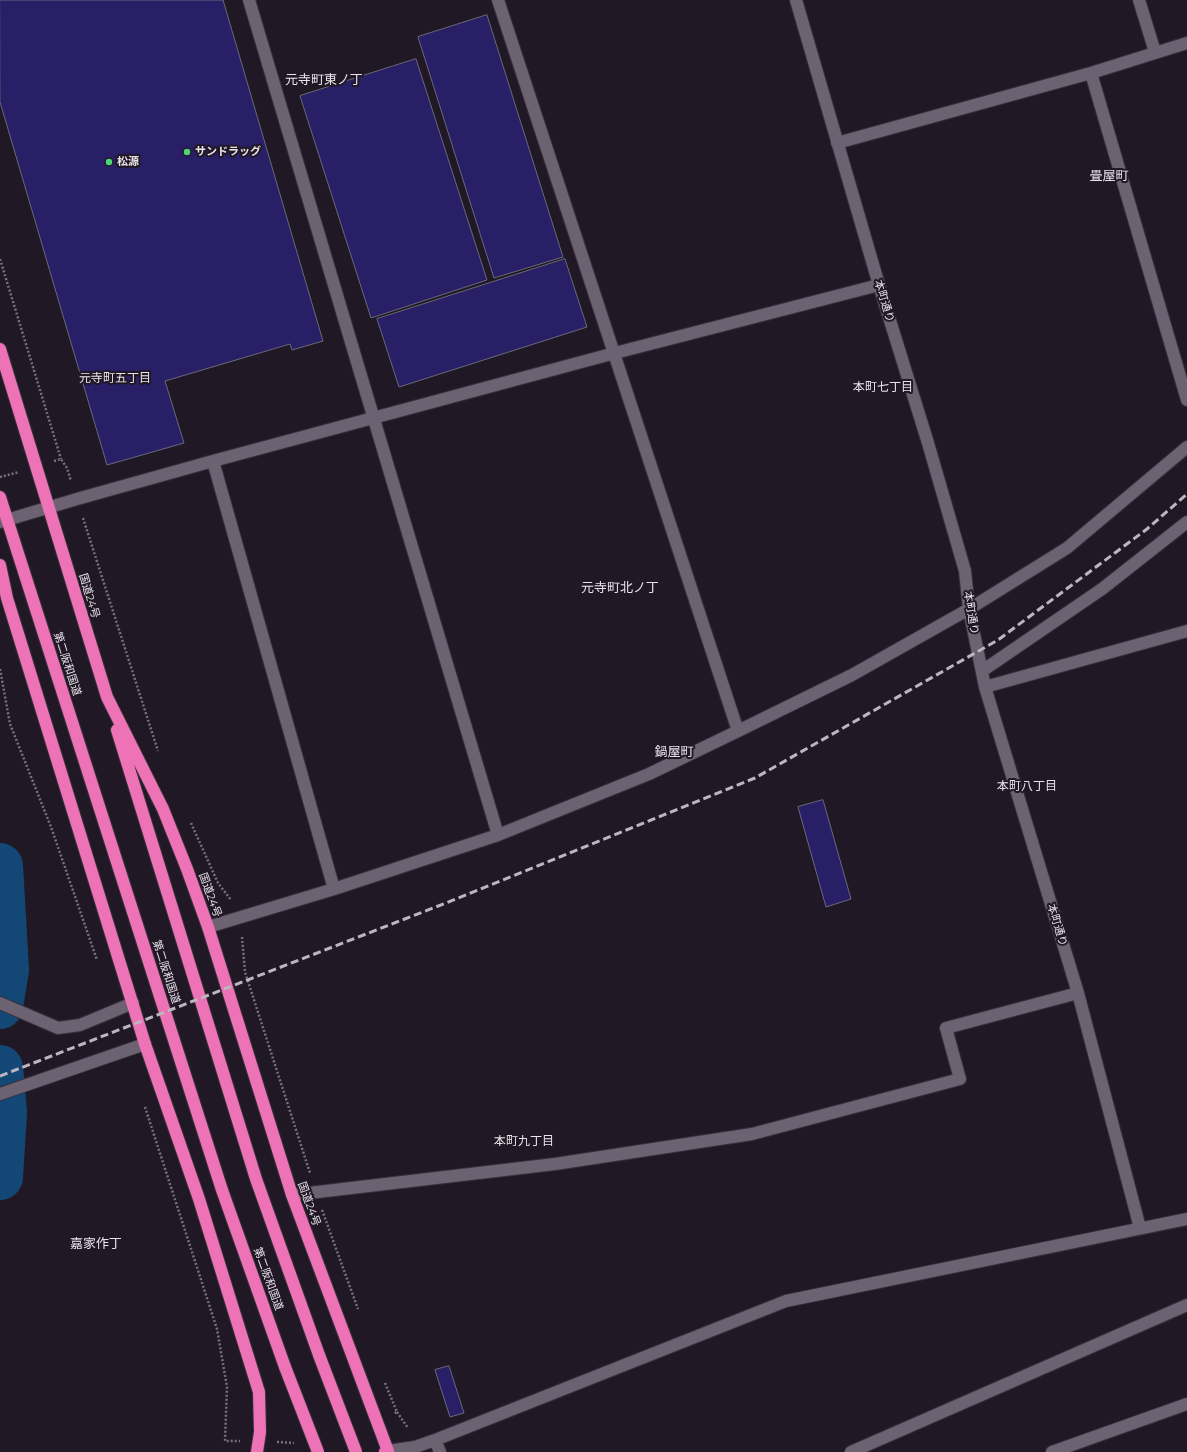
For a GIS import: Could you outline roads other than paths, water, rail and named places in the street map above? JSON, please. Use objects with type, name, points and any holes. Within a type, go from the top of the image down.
[{"type":"highway","name":"国道24号","points":[[0,349],[107,697],[163,809],[208,927],[292,1195],[387,1452]]},
{"type":"highway","name":"第二阪和国道","points":[[0,497],[4,521],[220,1182],[285,1367],[318,1452]]},
{"type":"highway","points":[[0,565],[7,598],[132,1003],[200,1199],[259,1392],[260,1432],[257,1452]]},
{"type":"highway","name":"第二阪和国道","points":[[107,697],[256,1179],[319,1356],[356,1452]]},
{"type":"street","points":[[249,0],[498,835]]},
{"type":"street","points":[[498,0],[738,731]]},
{"type":"street","name":"本町通り","points":[[796,0],[879,285],[928,443],[965,571],[969,609],[985,687],[1078,993],[1140,1228]]},
{"type":"street","points":[[1139,0],[1155,52]]},
{"type":"street","points":[[837,143],[1091,73],[1187,43]]},
{"type":"street","points":[[1091,73],[1187,400]]},
{"type":"street","points":[[4,521],[48,507],[213,461],[373,420],[615,354],[879,285]]},
{"type":"street","points":[[208,927],[334,889],[498,835],[649,774],[738,731],[852,675],[969,609],[1067,548],[1187,447]]},
{"type":"street","points":[[213,461],[334,889]]},
{"type":"street","points":[[982,671],[1102,589],[1187,522]]},
{"type":"street","points":[[985,687],[1187,631]]},
{"type":"street","points":[[292,1195],[555,1164],[752,1134],[960,1079],[946,1028],[1078,993]]},
{"type":"street","points":[[0,1003],[58,1028],[80,1025],[132,1003]]},
{"type":"street","points":[[0,1094],[145,1044]]},
{"type":"street","points":[[387,1452],[415,1447],[435,1440],[786,1301],[1187,1219]]},
{"type":"street","points":[[851,1452],[1187,1305]]},
{"type":"street","points":[[1052,1452],[1187,1404]]},
{"type":"street","points":[[435,1440],[440,1452]]},
{"type":"waterway","points":[[0,866],[6,970],[0,1006]]},
{"type":"waterway","points":[[0,1068],[4,1112],[0,1177]]},
{"type":"railway","points":[[0,1076],[446,903],[755,778],[998,640],[1147,529],[1187,494]]},
{"type":"place","name":"サンドラッグ","points":[[187,152]]},
{"type":"place","name":"松源","points":[[109,162]]},
{"type":"district","name":"元寺町東ノ丁","points":[[324,80]]},
{"type":"district","name":"畳屋町","points":[[1109,176]]},
{"type":"district","name":"元寺町五丁目","points":[[115,378]]},
{"type":"district","name":"本町七丁目","points":[[883,387]]},
{"type":"district","name":"元寺町北ノ丁","points":[[620,588]]},
{"type":"district","name":"鍋屋町","points":[[674,752]]},
{"type":"district","name":"本町八丁目","points":[[1027,786]]},
{"type":"district","name":"本町九丁目","points":[[524,1141]]},
{"type":"district","name":"嘉家作丁","points":[[96,1244]]}]
